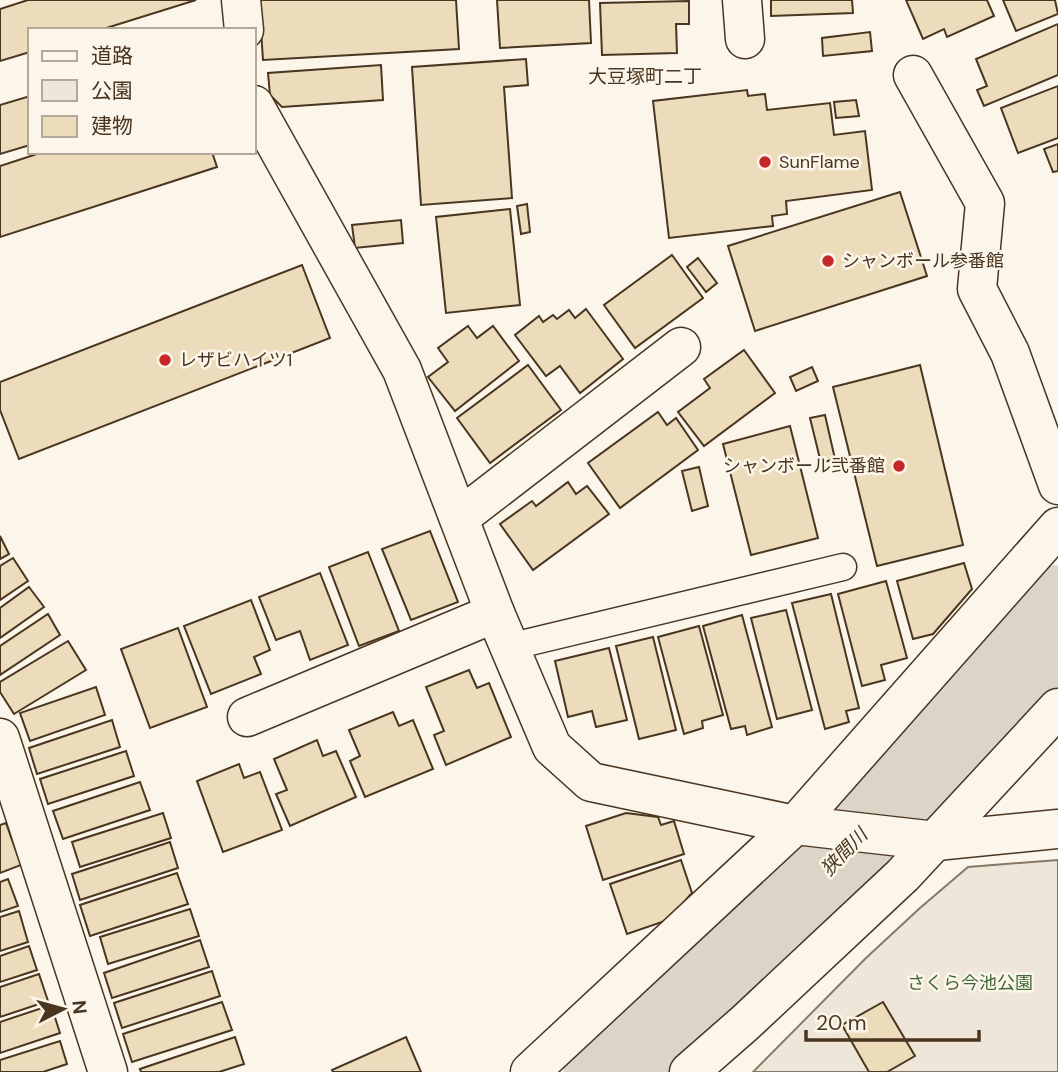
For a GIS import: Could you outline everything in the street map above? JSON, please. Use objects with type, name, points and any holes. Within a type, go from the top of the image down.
[{"type":"street","points":[[241,0],[244,28]]},
{"type":"street","points":[[742,0],[745,39]]},
{"type":"street","points":[[913,75],[985,203],[977,289],[1010,353],[1058,485]]},
{"type":"street","points":[[256,108],[402,370],[502,630],[552,747],[591,782],[794,825],[936,841],[1058,829]]},
{"type":"street","points":[[459,518],[681,347]]},
{"type":"street","points":[[530,1072],[794,825],[1058,527]]},
{"type":"street","points":[[247,717],[502,630]]},
{"type":"street","points":[[689,1072],[903,875],[1058,708]]},
{"type":"street","points":[[0,740],[108,1072]]},
{"type":"lane","points":[[502,630],[844,567]]},
{"type":"green space","name":"さくら今池公園","points":[[1058,860],[1058,1072],[753,1072],[866,958],[968,867]]},
{"type":"building","points":[[28,0],[196,0],[106,28],[28,28],[28,53],[0,61],[0,9]]},
{"type":"building","points":[[259,0],[456,0],[459,49],[263,60]]},
{"type":"building","points":[[497,0],[589,0],[591,43],[500,48]]},
{"type":"building","points":[[771,0],[852,0],[853,13],[771,16]]},
{"type":"building","points":[[906,0],[987,0],[994,16],[947,37],[944,29],[923,39]]},
{"type":"building","points":[[1003,0],[1055,0],[1058,14],[1016,31]]},
{"type":"building","points":[[689,1],[689,24],[676,24],[677,53],[602,55],[600,3]]},
{"type":"building","points":[[1058,24],[1058,75],[984,106],[977,90],[987,86],[976,59]]},
{"type":"building","points":[[870,32],[872,51],[823,56],[822,38]]},
{"type":"building","points":[[526,59],[528,85],[504,87],[512,198],[421,205],[412,67]]},
{"type":"building","points":[[381,65],[383,100],[282,107],[270,95],[268,73]]},
{"type":"building","points":[[1058,86],[1058,138],[1018,153],[1001,108]]},
{"type":"building","name":"SunFlame","points":[[747,90],[748,96],[765,94],[767,110],[830,103],[834,135],[865,131],[872,190],[786,201],[787,214],[772,216],[773,226],[669,238],[653,101]]},
{"type":"building","points":[[28,97],[28,146],[0,154],[0,105]]},
{"type":"building","points":[[856,100],[859,116],[836,118],[834,102]]},
{"type":"building","points":[[1058,144],[1058,171],[1053,172],[1044,149]]},
{"type":"building","points":[[37,154],[213,154],[217,167],[0,237],[0,166]]},
{"type":"building","name":"シャンボール参番館","points":[[900,192],[927,276],[755,331],[728,246]]},
{"type":"building","points":[[527,204],[530,232],[521,234],[517,206]]},
{"type":"building","points":[[510,209],[520,305],[446,313],[436,217]]},
{"type":"building","points":[[401,220],[403,243],[355,248],[352,225]]},
{"type":"building","points":[[672,255],[703,298],[635,348],[604,305]]},
{"type":"building","points":[[698,258],[717,283],[706,292],[687,267]]},
{"type":"building","name":"レザビハイツ1","points":[[302,265],[330,338],[19,459],[0,410],[0,382]]},
{"type":"building","points":[[586,309],[623,359],[580,393],[560,366],[546,376],[515,335],[539,316],[543,322],[553,315],[557,319],[569,310],[575,318]]},
{"type":"building","points":[[468,326],[477,338],[493,326],[519,361],[455,411],[428,377],[448,362],[438,348]]},
{"type":"building","points":[[744,350],[775,393],[704,446],[678,412],[710,388],[704,379]]},
{"type":"building","points":[[528,365],[561,410],[490,463],[457,418]]},
{"type":"building","name":"シャンボール弐番館","points":[[920,365],[963,545],[877,566],[833,387]]},
{"type":"building","points":[[812,367],[818,381],[796,391],[790,377]]},
{"type":"building","points":[[658,412],[667,425],[676,418],[698,450],[620,508],[588,463]]},
{"type":"building","points":[[825,415],[835,459],[821,463],[810,418]]},
{"type":"building","points":[[790,426],[818,538],[751,555],[723,444]]},
{"type":"building","points":[[699,467],[708,506],[692,511],[682,471]]},
{"type":"building","points":[[568,482],[576,494],[587,486],[609,514],[533,570],[500,524],[532,501],[536,506]]},
{"type":"building","points":[[430,531],[458,602],[411,620],[382,549]]},
{"type":"building","points":[[0,536],[9,554],[0,559]]},
{"type":"building","points":[[368,552],[399,631],[359,646],[329,567]]},
{"type":"building","points":[[13,558],[28,581],[0,600],[0,566]]},
{"type":"building","points":[[964,563],[972,589],[933,634],[913,639],[897,581]]},
{"type":"building","points":[[320,573],[348,645],[310,660],[300,631],[276,640],[259,597]]},
{"type":"building","points":[[886,581],[907,658],[881,665],[885,680],[862,686],[838,594]]},
{"type":"building","points":[[29,587],[44,607],[0,638],[0,608]]},
{"type":"building","points":[[831,594],[859,708],[846,711],[849,722],[825,729],[792,603]]},
{"type":"building","points":[[251,600],[270,650],[254,657],[261,674],[211,694],[184,626]]},
{"type":"building","points":[[786,610],[812,710],[777,719],[751,618]]},
{"type":"building","points":[[48,614],[60,635],[0,675],[0,646]]},
{"type":"building","points":[[742,615],[772,727],[747,735],[745,726],[731,729],[703,626]]},
{"type":"building","points":[[699,626],[723,715],[702,721],[703,728],[684,734],[658,637]]},
{"type":"building","points":[[178,628],[207,707],[150,728],[121,649]]},
{"type":"building","points":[[653,637],[676,730],[639,739],[616,646]]},
{"type":"building","points":[[68,641],[86,670],[14,714],[0,692],[0,682]]},
{"type":"building","points":[[609,648],[627,720],[596,727],[592,711],[568,717],[555,661]]},
{"type":"building","points":[[469,670],[477,688],[489,683],[511,737],[446,765],[434,735],[444,731],[426,687]]},
{"type":"building","points":[[96,687],[105,715],[30,741],[20,713]]},
{"type":"building","points":[[393,712],[399,726],[413,720],[433,769],[365,797],[350,761],[360,756],[349,730]]},
{"type":"building","points":[[112,720],[120,747],[37,774],[29,748]]},
{"type":"building","points":[[317,740],[323,756],[336,751],[356,797],[290,826],[276,794],[287,790],[274,759]]},
{"type":"building","points":[[126,751],[134,776],[48,804],[40,779]]},
{"type":"building","points":[[239,764],[244,778],[260,772],[282,830],[223,852],[197,781]]},
{"type":"building","points":[[140,782],[150,810],[63,839],[53,811]]},
{"type":"building","points":[[163,813],[171,838],[80,867],[72,842]]},
{"type":"building","points":[[626,813],[658,817],[661,825],[674,821],[684,854],[603,880],[586,826]]},
{"type":"building","points":[[6,823],[21,865],[0,873],[0,825]]},
{"type":"building","points":[[170,842],[178,868],[80,900],[72,874]]},
{"type":"building","points":[[681,860],[692,893],[668,920],[627,934],[610,884]]},
{"type":"building","points":[[177,873],[188,904],[90,936],[80,905]]},
{"type":"building","points":[[8,879],[18,906],[0,912],[0,882]]},
{"type":"building","points":[[190,909],[199,936],[108,964],[100,937]]},
{"type":"building","points":[[19,911],[28,942],[0,951],[0,917]]},
{"type":"building","points":[[200,940],[209,967],[112,998],[104,973]]},
{"type":"building","points":[[29,946],[37,970],[0,982],[0,956]]},
{"type":"building","points":[[212,971],[220,996],[122,1028],[114,1003]]},
{"type":"building","points":[[39,974],[48,1001],[0,1017],[0,987]]},
{"type":"building","points":[[222,1002],[232,1030],[132,1062],[123,1034]]},
{"type":"building","points":[[883,1002],[915,1056],[887,1072],[869,1072],[842,1025]]},
{"type":"building","points":[[51,1005],[60,1033],[0,1053],[0,1022]]},
{"type":"building","points":[[235,1037],[244,1064],[219,1072],[141,1072],[140,1069]]},
{"type":"building","points":[[406,1037],[421,1072],[332,1070]]},
{"type":"building","points":[[60,1041],[67,1064],[43,1072],[0,1072],[0,1060]]},
{"type":"waterway","name":"狭間川","points":[[615,1072],[752,946],[911,783],[1058,617]]},
{"type":"place","name":"SunFlame","points":[[765,162]]},
{"type":"place","name":"シャンボール参番館","points":[[828,261]]},
{"type":"place","name":"レザビハイツ1","points":[[165,360]]},
{"type":"place","name":"シャンボール弐番館","points":[[899,466]]},
{"type":"district","name":"大豆塚町二丁","points":[[645,76]]}]
